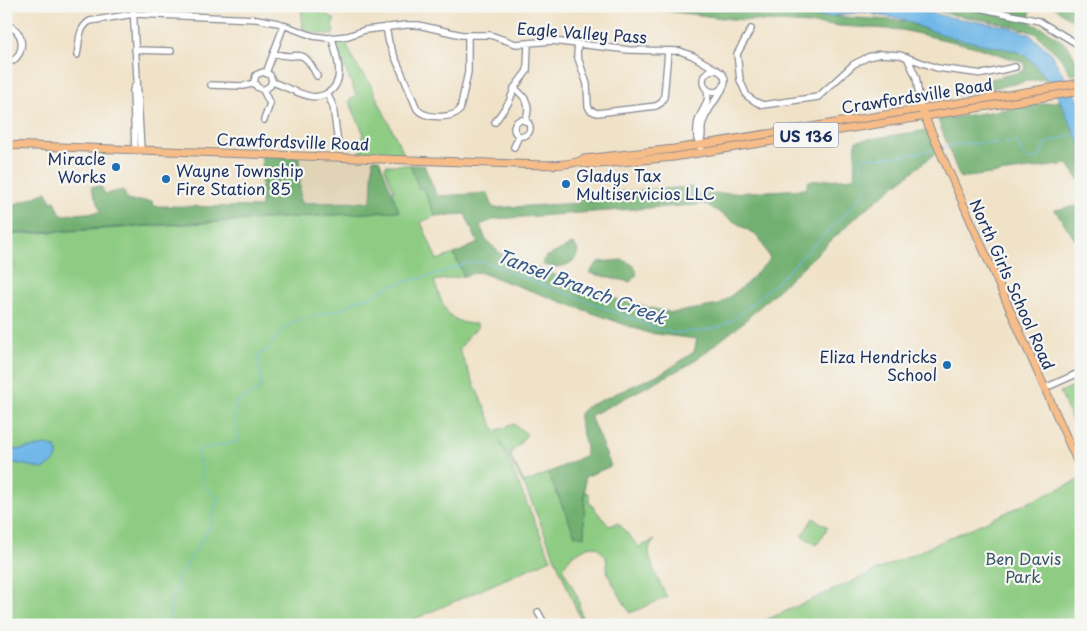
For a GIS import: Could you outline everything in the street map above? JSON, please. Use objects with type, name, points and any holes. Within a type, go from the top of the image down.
[{"type":"main road","name":"Crawfordsville Road","points":[[580,162],[584,159],[700,143],[1081,83]]},
{"type":"main road","name":"Crawfordsville Road","points":[[6,145],[490,163],[614,163],[702,153],[1081,91]]},
{"type":"main road","name":"North Girls School Road","points":[[921,108],[939,153],[1081,470]]},
{"type":"main road","points":[[6,619],[9,625]]},
{"type":"street","points":[[133,6],[136,84],[139,88],[138,150]]},
{"type":"street","points":[[971,6],[1039,21],[1081,46]]},
{"type":"street","name":"Eagle Valley Pass","points":[[77,55],[79,33],[86,23],[96,19],[134,14],[257,19],[284,25],[313,36],[332,38],[348,36],[365,30],[418,25],[456,34],[490,35],[512,43],[552,41],[634,50],[686,53],[717,70]]},
{"type":"street","points":[[6,25],[16,30],[22,40],[21,50],[13,61]]},
{"type":"street","points":[[266,73],[284,25]]},
{"type":"street","points":[[386,27],[389,43],[420,112],[427,115],[451,116],[460,110],[468,72],[468,35]]},
{"type":"street","points":[[751,30],[737,54],[740,80],[747,96],[763,105],[818,97],[851,66],[868,56],[884,53],[907,57],[937,68],[983,74],[1015,67]]},
{"type":"street","points":[[272,82],[308,96],[327,94],[336,85],[339,74],[332,38]]},
{"type":"street","points":[[495,122],[509,102],[514,88],[528,71],[528,43]]},
{"type":"street","points":[[578,44],[577,55],[587,86],[589,108],[597,113],[657,105],[662,102],[668,51]]},
{"type":"street","points":[[135,50],[171,51]]},
{"type":"street","points":[[274,53],[285,56],[296,54],[305,57],[317,76]]},
{"type":"street","points":[[907,57],[916,77]]},
{"type":"street","points":[[919,61],[916,68],[916,77],[921,108]]},
{"type":"street","points":[[702,62],[705,74],[703,82],[708,90],[707,103],[697,125],[697,139],[702,153]]},
{"type":"street","points":[[700,143],[704,120],[725,83],[724,76],[717,70],[709,70],[705,74]]},
{"type":"street","points":[[254,83],[257,74],[262,72],[271,76],[272,82],[269,87],[263,90]]},
{"type":"street","points":[[211,85],[243,86],[254,83]]},
{"type":"street","points":[[254,83],[263,90],[270,104],[264,120]]},
{"type":"street","points":[[514,88],[528,102],[529,112],[525,121]]},
{"type":"street","points":[[708,90],[717,92],[723,88]]},
{"type":"street","points":[[327,94],[333,106],[338,143]]},
{"type":"street","points":[[520,121],[525,121],[530,125],[530,131],[526,135],[519,136],[515,131],[515,126],[520,121]]},
{"type":"street","points":[[514,147],[519,136]]},
{"type":"street","points":[[1044,388],[1081,372]]},
{"type":"street","points":[[538,612],[545,625]]},
{"type":"shaded area","points":[[300,157],[373,159],[371,202],[299,203]]},
{"type":"green space","points":[[301,6],[331,7],[326,13],[335,20],[332,25],[333,35],[303,29]]},
{"type":"green space","points":[[626,6],[728,6],[794,14],[906,21],[925,29],[1006,47],[1026,56],[1048,79],[958,95],[955,88],[1024,71],[1025,63],[976,47],[902,30],[731,19]]},
{"type":"green space","points":[[914,6],[1039,6],[1030,11],[1030,23],[1045,29],[1067,45],[1078,62],[1081,62],[1081,74],[1071,75],[1060,57],[1035,33],[1000,23]]},
{"type":"green space","points":[[1053,6],[1081,6],[1081,21],[1073,21]]},
{"type":"green space","points":[[345,39],[354,62],[368,80],[404,154],[360,153],[363,132],[349,101],[356,95],[334,42]]},
{"type":"green space","points":[[1060,101],[1081,143],[1081,183],[1068,164],[960,178],[938,120]]},
{"type":"green space","points":[[928,130],[937,152],[862,212],[739,326],[690,364],[590,416],[611,466],[585,477],[584,537],[575,535],[548,473],[586,455],[579,415],[586,407],[666,371],[694,352],[697,339],[648,333],[479,272],[464,276],[454,254],[478,243],[465,214],[435,216],[423,188],[419,189],[410,165],[424,165],[437,196],[488,193],[493,208],[580,203],[581,194],[692,187],[693,195],[806,189],[809,181],[854,178],[856,141]],"holes":[[[706,204],[759,237],[770,259],[747,283],[719,305],[672,313],[619,300],[501,254],[486,240],[480,225],[495,219]]]},
{"type":"green space","points":[[262,155],[300,157],[300,203],[371,202],[373,159],[379,159],[399,211],[6,234],[6,208],[47,192],[51,202],[55,201],[61,215],[101,212],[91,187],[101,186],[105,194],[123,190],[128,201],[152,201],[153,206],[261,207]]},
{"type":"green space","points":[[386,165],[410,165],[419,188],[423,188],[435,216],[421,222],[437,260],[454,254],[464,276],[434,281],[447,312],[452,317],[458,321],[477,324],[478,327],[470,334],[459,350],[495,431],[514,424],[527,434],[512,451],[511,458],[525,483],[548,473],[575,535],[584,536],[585,492],[589,493],[589,502],[609,526],[618,523],[639,547],[655,540],[650,547],[650,558],[667,597],[630,613],[608,575],[606,557],[597,547],[587,547],[570,557],[563,569],[578,598],[581,615],[586,625],[583,625],[526,489],[499,439],[551,559],[401,625],[15,625],[6,606],[6,235],[399,211],[391,192],[394,191],[385,168]]},
{"type":"green space","points":[[1081,205],[1081,241],[1076,241],[1055,210]]},
{"type":"green space","points":[[572,244],[575,245],[578,251],[569,264],[559,267],[543,265],[543,260],[546,257]]},
{"type":"green space","points":[[622,260],[635,267],[636,276],[630,282],[589,273],[598,262]]},
{"type":"green space","points":[[1081,383],[1081,442],[1060,392]]},
{"type":"green space","name":"Ben Davis Park","points":[[1081,479],[1081,625],[755,625]]},
{"type":"green space","points":[[813,518],[828,527],[817,545],[802,536]]},
{"type":"water","points":[[728,6],[807,6],[838,10],[842,6],[903,6],[948,17],[1005,26],[1029,34],[1049,51],[1081,105],[1081,146],[1048,79],[1026,56],[1016,51],[959,39],[925,29],[902,19],[870,13],[861,12],[828,17],[786,14]]},
{"type":"water","points":[[47,445],[56,448],[57,455],[52,464],[42,469],[6,461],[6,446],[17,450]]},
{"type":"waterway","name":"Tansel Branch Creek","points":[[941,148],[957,144],[1017,142],[1025,159],[1029,160],[1040,157],[1045,144],[1074,134]]},
{"type":"waterway","name":"Tansel Branch Creek","points":[[168,625],[173,595],[179,577],[209,528],[218,498],[202,484],[202,471],[197,454],[198,451],[237,442],[239,439],[234,419],[235,403],[258,390],[262,385],[258,360],[260,354],[267,350],[283,329],[293,322],[344,308],[358,300],[375,295],[390,286],[433,275],[471,262],[482,262],[505,269],[508,272],[652,327],[673,333],[700,331],[719,327],[733,320],[782,277],[859,200],[866,189],[861,163],[863,157],[899,156],[935,149]]},
{"type":"place","name":"Miracle Works","points":[[116,167]]},
{"type":"place","name":"Wayne Township Fire Station 85","points":[[166,179]]},
{"type":"place","name":"Gladys Tax Multiservicios LLC","points":[[566,184]]},
{"type":"place","name":"Eliza Hendricks School","points":[[947,365]]}]
